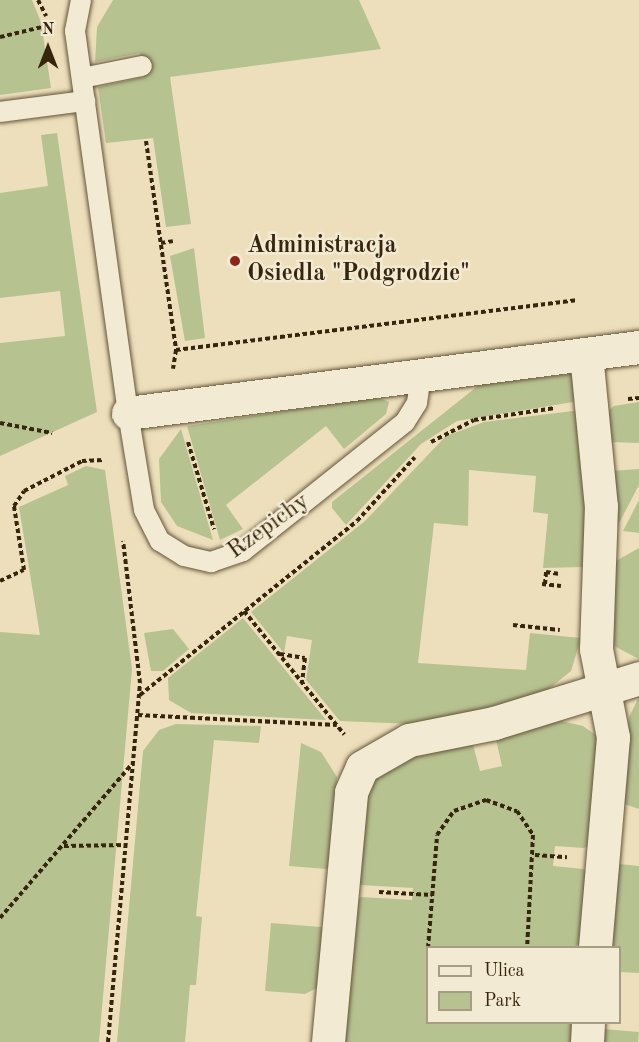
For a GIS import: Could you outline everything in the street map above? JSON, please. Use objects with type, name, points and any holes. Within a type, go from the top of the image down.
[{"type":"street","points":[[128,413],[639,347]]},
{"type":"street","points":[[586,354],[601,506],[595,634],[601,688],[613,745],[595,946]]},
{"type":"street","points":[[328,1042],[351,792],[367,762],[409,740],[504,720],[639,678]]},
{"type":"street","points":[[586,1042],[588,1024]]},
{"type":"lane","name":"Rzepichy","points":[[81,0],[75,31],[128,413],[144,510],[154,534],[183,556],[223,561],[243,551],[405,422],[417,403],[421,375]]},
{"type":"lane","points":[[82,78],[142,66]]},
{"type":"lane","points":[[0,112],[85,100]]},
{"type":"path","points":[[0,37],[50,26]]},
{"type":"path","points":[[146,141],[176,350],[576,300]]},
{"type":"path","points":[[160,243],[174,242]]},
{"type":"path","points":[[426,446],[474,420],[592,404]]},
{"type":"path","points":[[178,406],[223,561]]},
{"type":"path","points":[[0,423],[52,433]]},
{"type":"path","points":[[108,1042],[139,695],[357,521],[419,452]]},
{"type":"path","points":[[0,581],[24,570],[14,506],[29,485],[87,459],[109,464]]},
{"type":"path","points":[[542,584],[556,585]]},
{"type":"path","points":[[244,611],[367,762]]},
{"type":"path","points":[[513,625],[595,634]]},
{"type":"path","points":[[279,654],[305,658],[302,682]]},
{"type":"path","points":[[138,716],[337,725]]},
{"type":"path","points":[[0,918],[133,764]]},
{"type":"path","points":[[428,946],[437,835],[447,818],[463,805],[491,800],[512,807],[532,831],[535,855],[527,946]]},
{"type":"path","points":[[63,846],[126,845]]},
{"type":"path","points":[[535,855],[554,856]]},
{"type":"path","points":[[413,894],[432,895]]},
{"type":"green space","points":[[0,0],[32,0],[41,22],[51,88],[0,95]]},
{"type":"green space","points":[[113,0],[359,0],[381,49],[170,77],[191,224],[166,227],[153,138],[106,143],[98,87],[144,77],[140,53],[95,62],[97,27]]},
{"type":"green space","points":[[57,133],[97,412],[0,456],[0,343],[65,336],[60,291],[0,298],[0,193],[48,186],[41,135]]},
{"type":"green space","points":[[194,248],[205,338],[185,341],[170,256]]},
{"type":"green space","points":[[570,374],[576,378],[579,401],[457,421],[421,444],[346,525],[332,508],[332,502],[479,385]]},
{"type":"green space","points":[[378,397],[389,402],[386,414],[344,449],[326,426],[226,505],[243,529],[220,540],[187,426]]},
{"type":"green space","points":[[639,402],[639,443],[609,442],[606,413],[614,406]]},
{"type":"green space","points":[[581,410],[586,461],[583,567],[543,568],[548,514],[533,512],[536,476],[469,470],[468,526],[434,523],[418,663],[526,670],[530,633],[581,638],[571,671],[545,692],[505,707],[413,724],[340,721],[306,680],[312,640],[287,636],[284,653],[251,612],[365,521],[446,436],[484,422]]},
{"type":"green space","points":[[181,429],[213,540],[177,526],[161,502],[159,459]]},
{"type":"green space","points":[[86,466],[105,470],[132,669],[99,1042],[0,1042],[0,632],[40,635],[19,507],[68,485],[65,476]]},
{"type":"green space","points":[[639,469],[639,485],[617,527],[612,471]]},
{"type":"green space","points":[[639,500],[639,533],[623,531]]},
{"type":"green space","points":[[639,548],[639,659],[612,645],[614,562]]},
{"type":"green space","points":[[243,618],[326,720],[191,713],[169,700],[168,678]]},
{"type":"green space","points":[[173,629],[189,649],[163,671],[151,671],[144,633]]},
{"type":"green space","points":[[639,697],[639,809],[621,803],[629,717]]},
{"type":"green space","points":[[557,720],[583,726],[597,736],[592,843],[584,848],[555,846],[553,866],[583,869],[589,875],[583,941],[576,946],[426,946],[426,1024],[575,1024],[574,1042],[341,1042],[353,903],[361,897],[412,900],[413,888],[361,885],[356,879],[364,789],[391,761],[472,741],[480,771],[502,766],[495,735]]},
{"type":"green space","points":[[176,724],[261,726],[259,743],[214,740],[196,916],[202,917],[196,985],[190,985],[185,1042],[117,1042],[143,751],[159,730]]},
{"type":"green space","points":[[301,743],[321,752],[337,777],[332,865],[326,869],[289,866]]},
{"type":"green space","points":[[619,864],[639,866],[639,973],[621,972],[621,946],[608,946]]},
{"type":"green space","points":[[271,923],[321,927],[326,933],[321,986],[305,994],[265,991]]},
{"type":"green space","points":[[603,1029],[639,1032],[638,1042],[600,1042]]},
{"type":"place","name":"Administracja Osiedla \"Podgrodzie\"","points":[[235,261]]}]
